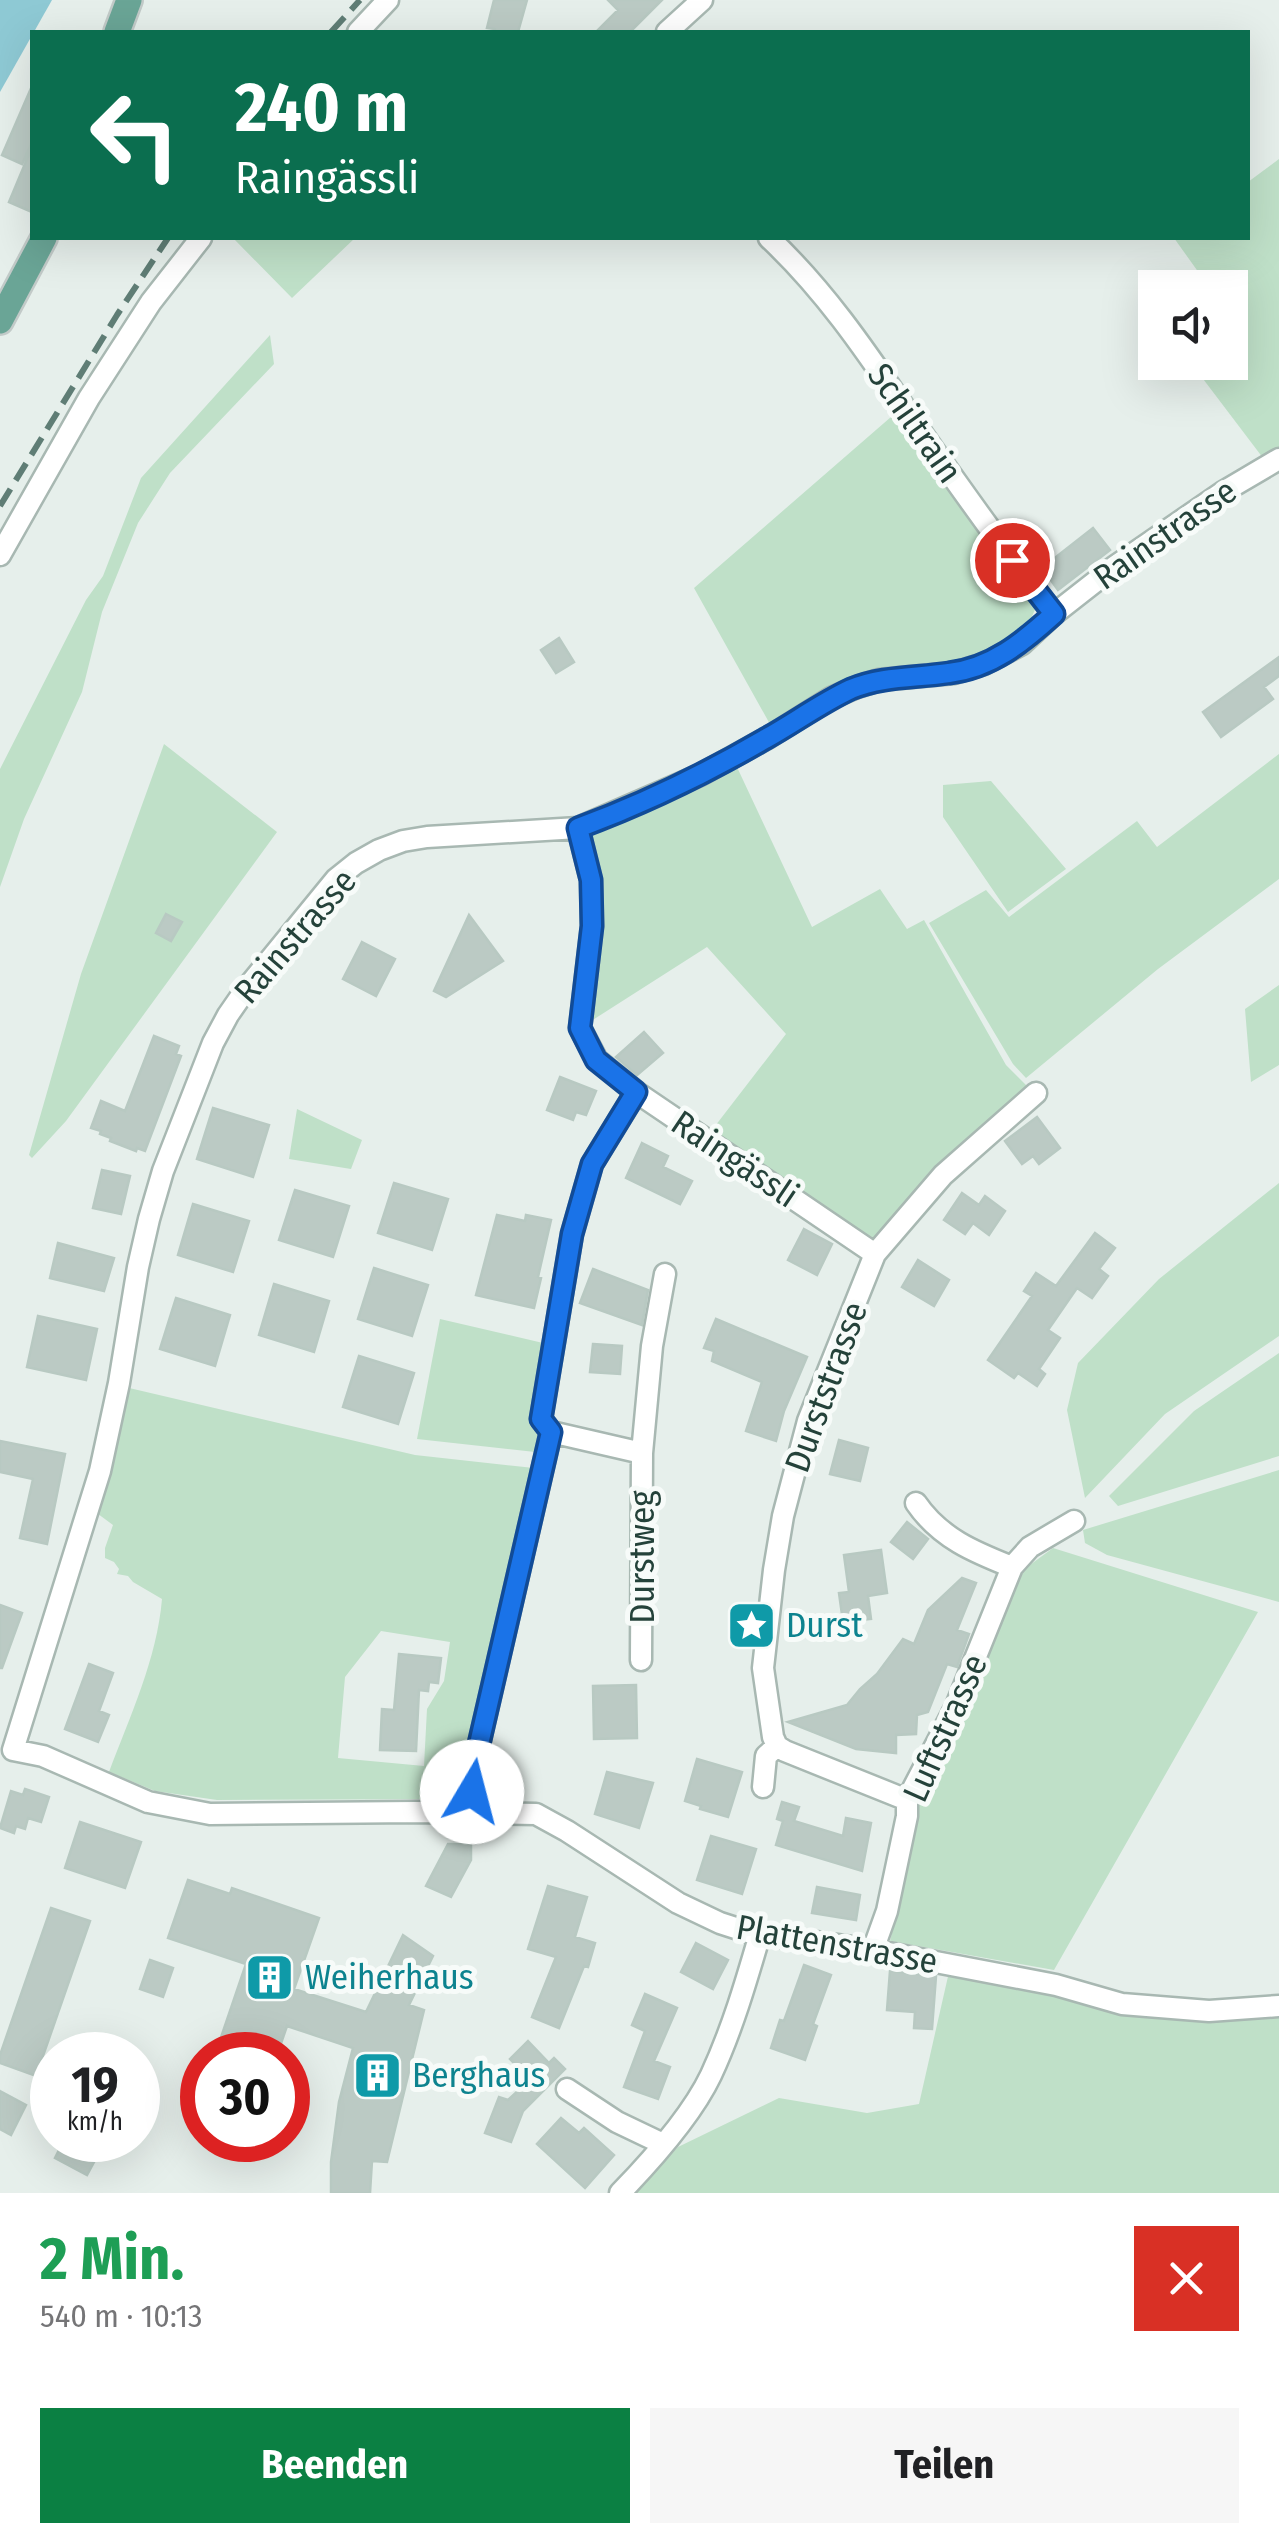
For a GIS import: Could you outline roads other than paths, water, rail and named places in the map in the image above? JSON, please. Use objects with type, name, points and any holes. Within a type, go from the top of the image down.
[{"type":"main road","points":[[119,30],[129,0]]},
{"type":"main road","points":[[0,322],[43,240]]},
{"type":"street","points":[[360,30],[388,0]]},
{"type":"street","points":[[669,30],[702,0]]},
{"type":"street","points":[[0,555],[89,398],[198,240]]},
{"type":"street","name":"Schiltrain","points":[[778,240],[870,357],[991,534],[1054,614]]},
{"type":"street","name":"Rainstrasse","points":[[7,1742],[100,1471],[138,1267],[163,1171],[228,1015],[336,879],[368,856],[403,842],[427,837],[578,828],[700,776],[856,687],[878,680],[954,673],[984,664],[1022,644],[1114,567],[1279,459]]},
{"type":"street","name":"Raingässli","points":[[578,828],[591,880],[592,926],[580,1028],[596,1060],[636,1092],[874,1254]]},
{"type":"street","points":[[471,1814],[473,1770],[551,1432],[541,1419],[572,1234],[592,1164],[636,1092]]},
{"type":"street","name":"Durststrasse","points":[[764,1787],[766,1756],[777,1746],[763,1668],[772,1586],[783,1516],[808,1421],[874,1254],[943,1175],[1036,1093]]},
{"type":"street","name":"Durstweg","points":[[641,1660],[642,1453],[652,1346],[665,1274]]},
{"type":"street","name":"Durstweg","points":[[551,1432],[642,1453]]},
{"type":"street","points":[[916,1504],[942,1533],[1012,1567],[1030,1547],[1074,1520]]},
{"type":"street","name":"Luftstrasse","points":[[873,1950],[887,1911],[907,1800],[956,1706],[1012,1567]]},
{"type":"street","name":"Plattenstrasse","points":[[7,1742],[148,1802],[210,1814],[536,1814],[688,1908],[720,1923],[760,1934],[873,1950],[1056,1985],[1122,2004],[1209,2012],[1279,2006]]},
{"type":"street","points":[[777,1746],[907,1800]]},
{"type":"street","points":[[620,2193],[663,2144],[710,2078],[760,1934]]},
{"type":"street","points":[[567,2090],[663,2144]]},
{"type":"water","points":[[0,0],[52,0],[35,30],[30,30],[30,39],[0,92]]},
{"type":"railway","points":[[333,30],[360,0]]},
{"type":"railway","points":[[0,506],[167,240]]},
{"type":"place","name":"Durst","points":[[751,1625]]},
{"type":"place","name":"Weiherhaus","points":[[270,1977]]},
{"type":"place","name":"Berghaus","points":[[377,2075]]}]
